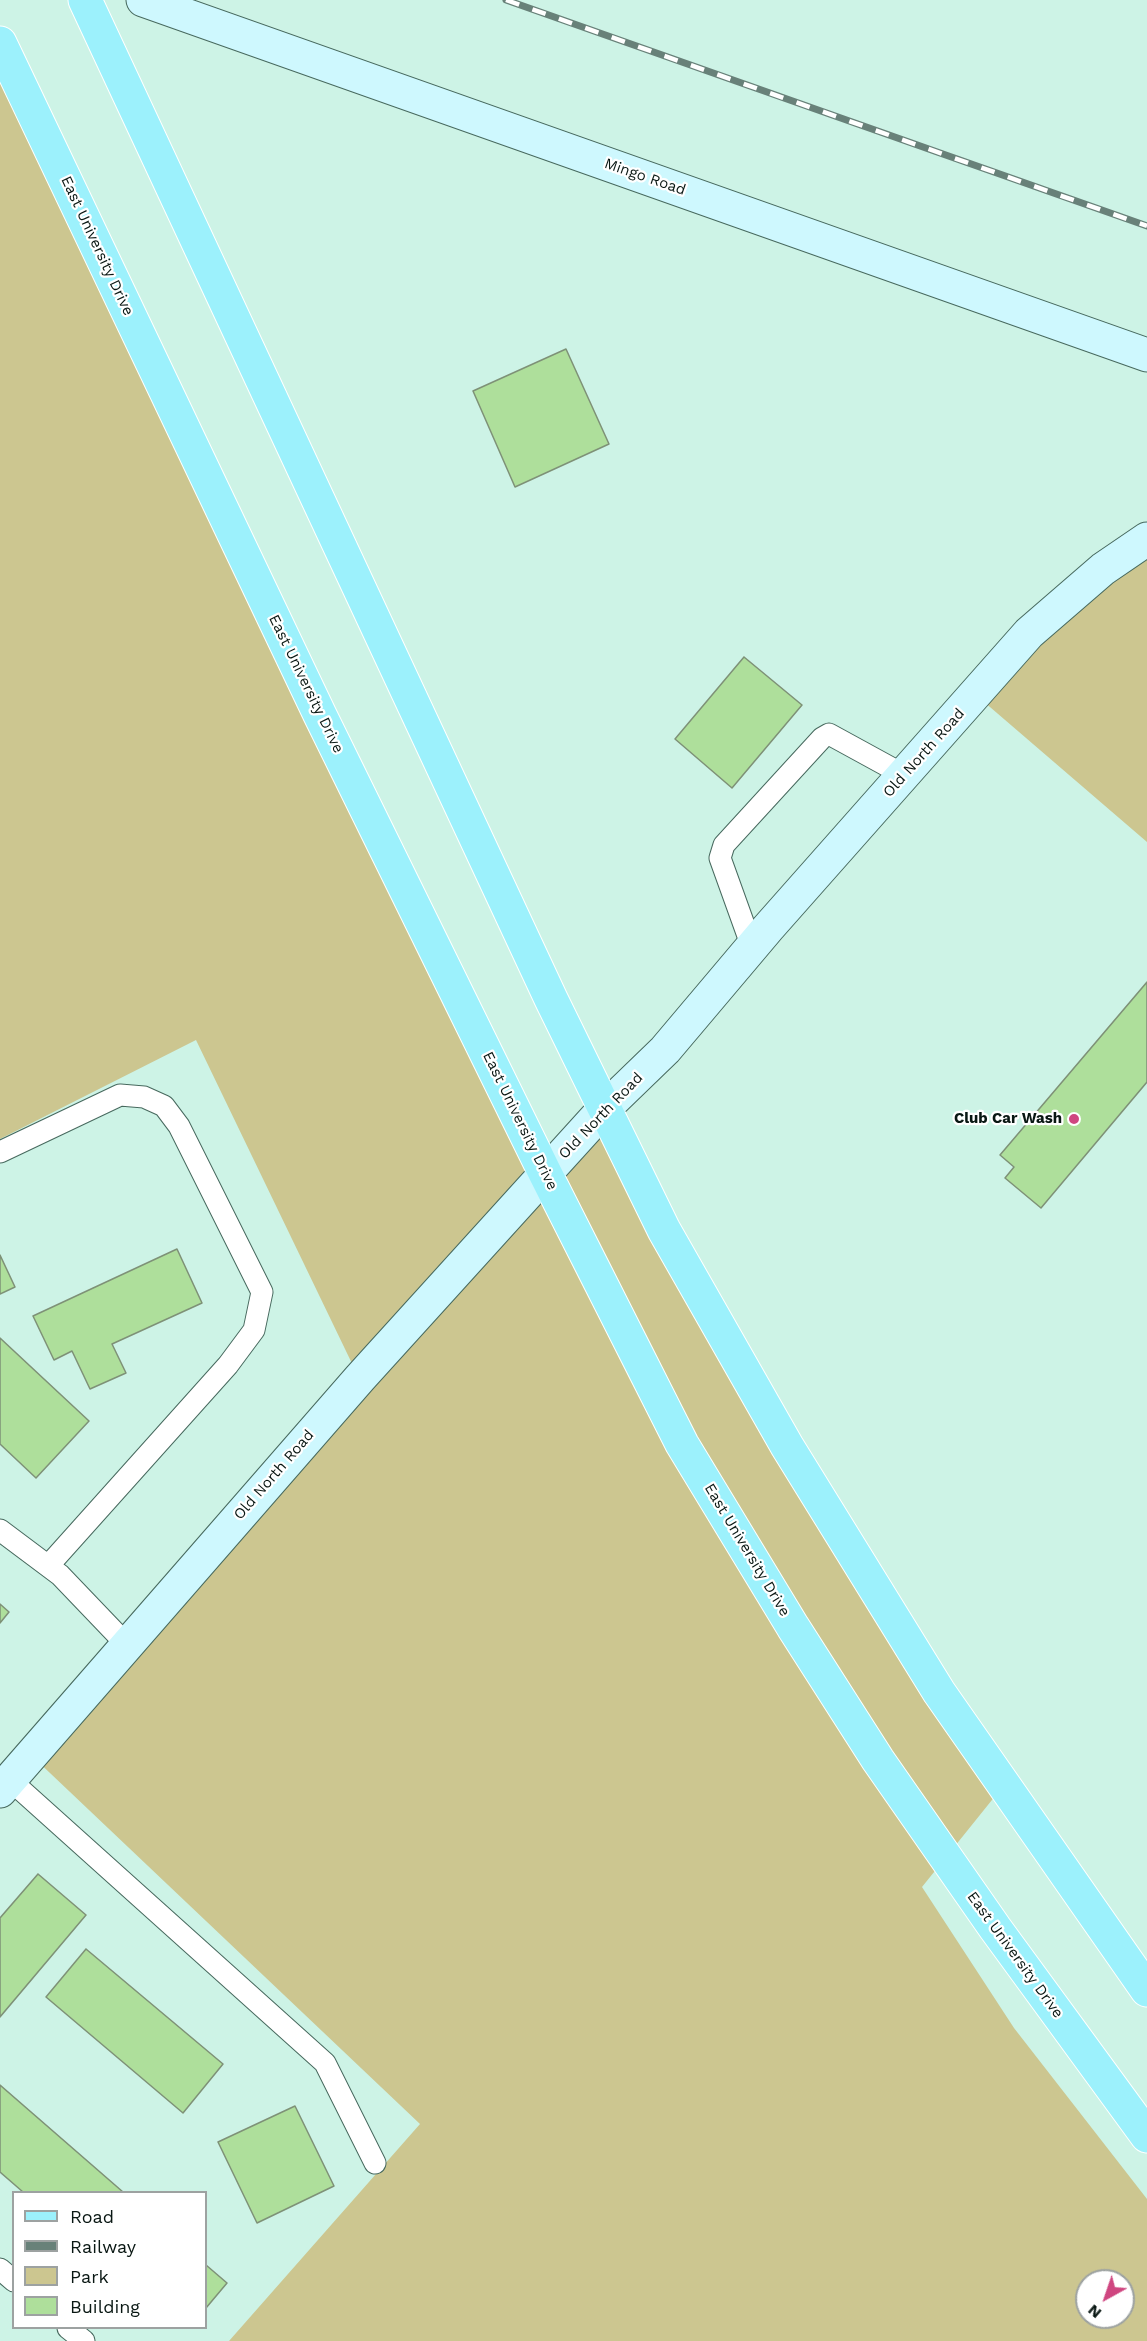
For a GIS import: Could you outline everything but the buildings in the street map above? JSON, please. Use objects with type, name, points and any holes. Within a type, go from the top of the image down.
[{"type":"main road","points":[[85,0],[550,999],[664,1230],[787,1446],[939,1692],[1147,1990]]},
{"type":"main road","name":"East University Drive","points":[[0,43],[320,715],[682,1444],[793,1627],[878,1760],[995,1928],[1147,2136]]},
{"type":"street","name":"Mingo Road","points":[[143,0],[1147,355]]},
{"type":"street","points":[[1103,569],[1147,528]]},
{"type":"street","name":"Old North Road","points":[[5,1785],[360,1378],[604,1109],[665,1050],[752,947],[1029,633],[1103,569],[1147,539]]},
{"type":"lane","points":[[752,947],[720,858],[724,845],[822,738],[829,734],[904,776]]},
{"type":"lane","points":[[0,1152],[120,1095],[144,1097],[165,1106],[179,1126],[262,1292],[254,1330],[228,1365],[48,1566]]},
{"type":"lane","points":[[0,1530],[48,1566],[127,1645]]},
{"type":"lane","points":[[5,1785],[325,2063],[375,2163]]},
{"type":"lane","points":[[0,2269],[12,2279]]},
{"type":"lane","points":[[69,2329],[84,2341]]},
{"type":"green space","points":[[0,41],[546,1174],[604,1109],[1004,1785],[922,1887],[1014,2028],[1147,2199],[1147,2341],[229,2341],[420,2124],[31,1755],[359,1378],[196,1040],[0,1139]]},
{"type":"green space","points":[[1147,539],[1147,842],[976,695]]},
{"type":"railway","points":[[506,0],[1147,226]]},
{"type":"place","name":"Club Car Wash","points":[[1074,1119]]}]
